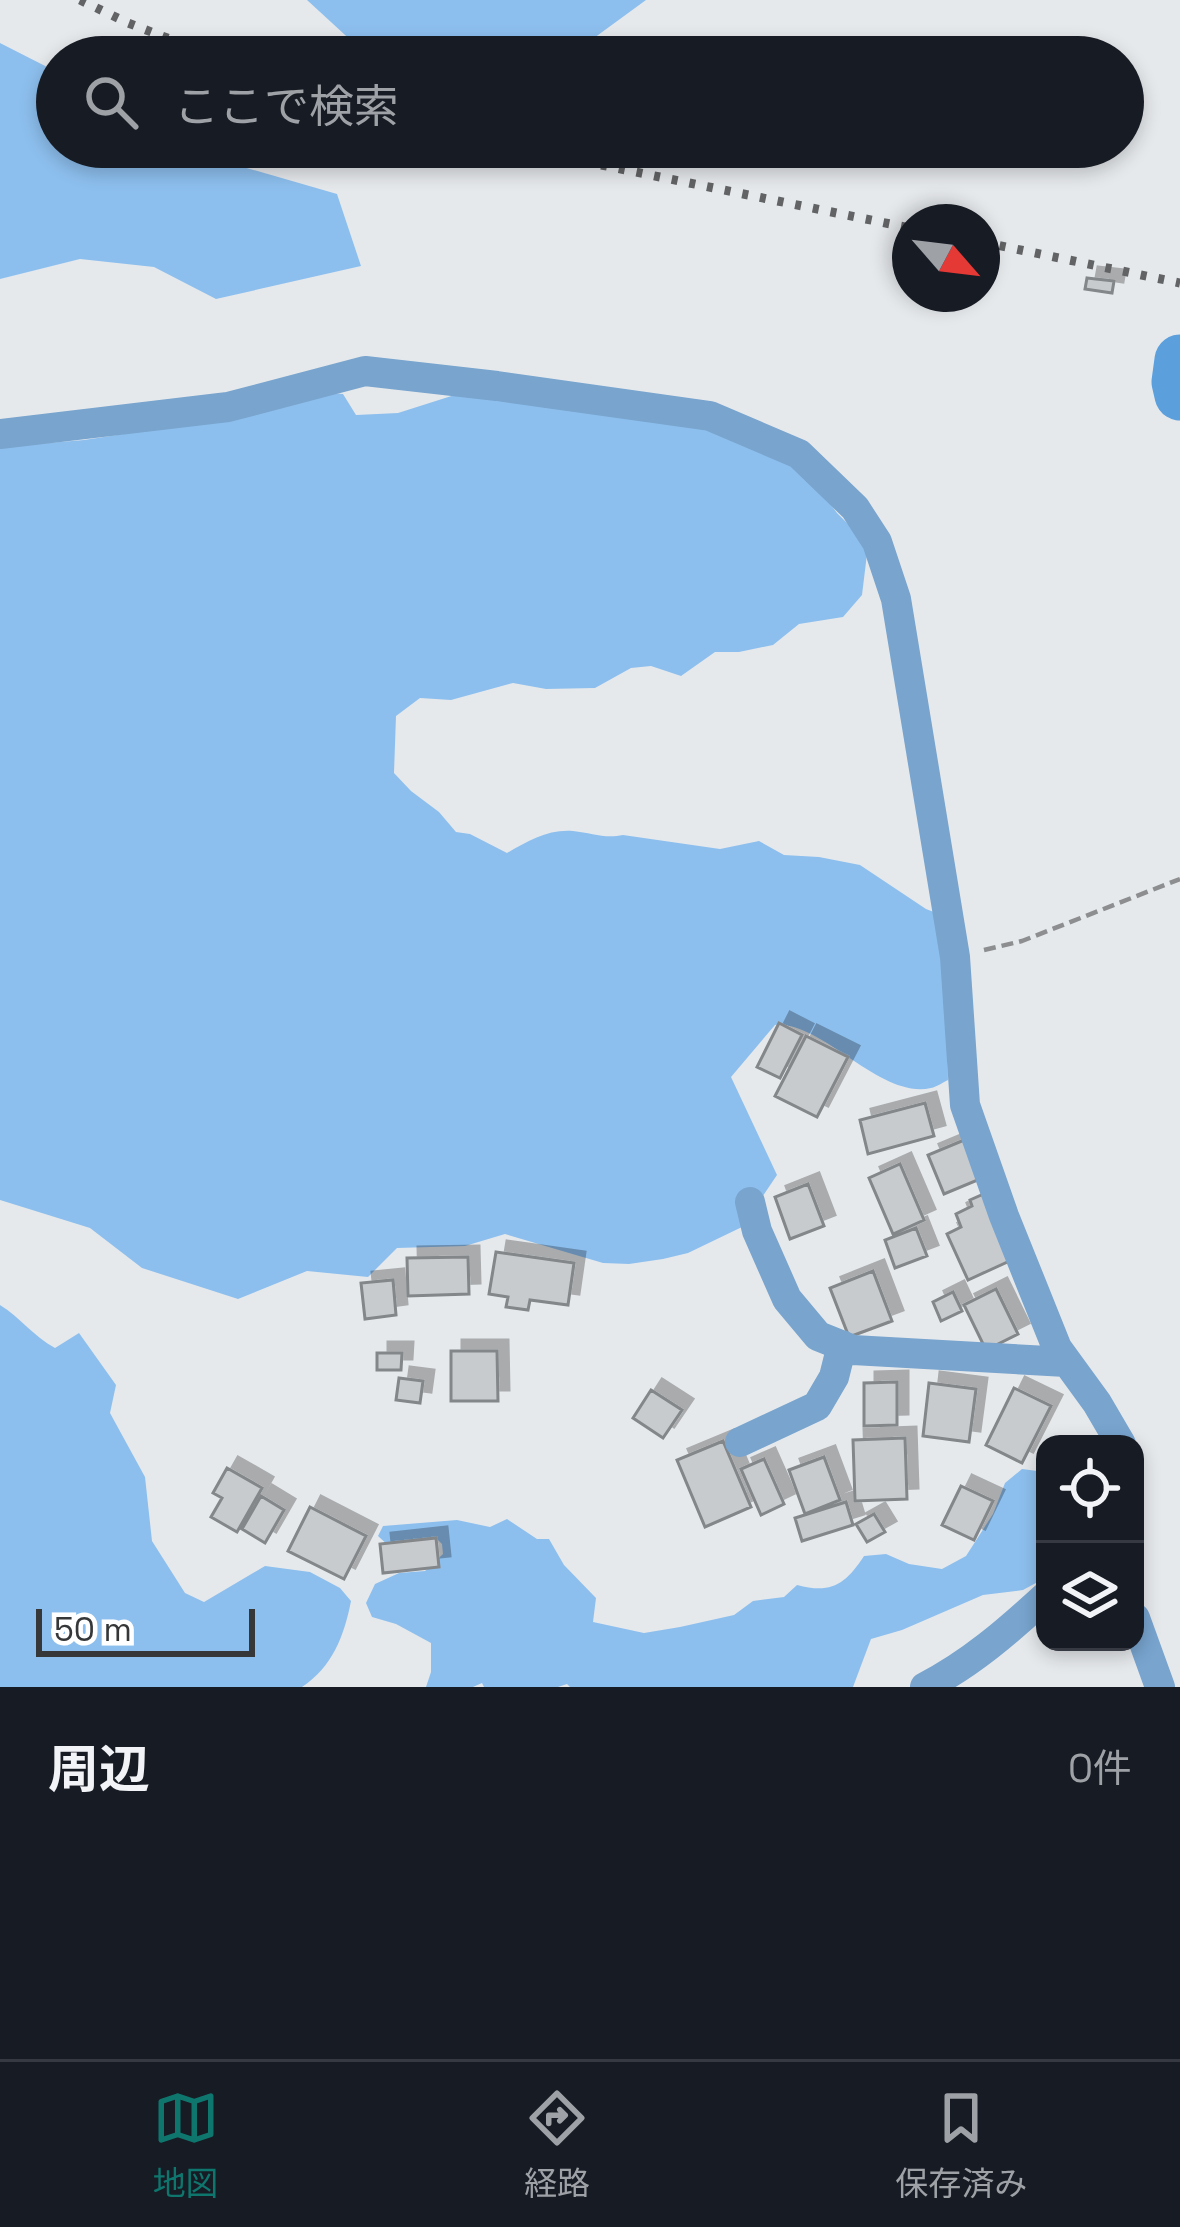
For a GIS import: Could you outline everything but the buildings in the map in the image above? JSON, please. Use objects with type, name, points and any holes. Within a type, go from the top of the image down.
[{"type":"street","points":[[0,434],[228,407],[365,371],[710,416],[799,454],[855,508],[878,542],[896,599],[955,957],[965,1105],[1057,1348],[1115,1435]]},
{"type":"street","points":[[750,1202],[787,1299],[818,1336],[854,1350],[1066,1362]]},
{"type":"street","points":[[740,1442],[817,1406],[834,1377],[842,1345]]},
{"type":"street","points":[[925,1687],[1006,1633],[1036,1605]]},
{"type":"street","points":[[1144,1643],[1160,1687]]},
{"type":"path","points":[[955,957],[1022,941],[1180,879]]},
{"type":"shaded area","points":[[307,0],[646,0],[597,36],[346,36]]},
{"type":"shaded area","points":[[0,43],[36,61],[36,168],[247,168],[337,194],[361,266],[216,299],[154,267],[80,259],[0,279]]},
{"type":"shaded area","points":[[319,392],[343,394],[356,415],[398,413],[464,392],[694,420],[808,474],[860,536],[867,554],[862,595],[843,617],[799,624],[773,645],[715,652],[681,676],[651,666],[631,668],[595,688],[546,689],[513,683],[451,700],[420,698],[396,716],[394,773],[456,832],[507,853],[538,837],[564,831],[720,849],[759,841],[784,855],[860,865],[944,916],[948,1080],[931,1088],[892,1083],[812,1035],[775,1025],[731,1077],[777,1175],[742,1227],[688,1253],[629,1264],[603,1263],[505,1234],[465,1246],[397,1248],[368,1277],[307,1271],[238,1299],[142,1268],[90,1228],[0,1200],[0,447],[210,421]]},
{"type":"shaded area","points":[[0,1305],[55,1348],[79,1333],[116,1385],[110,1413],[145,1477],[152,1541],[185,1593],[204,1602],[265,1566],[310,1572],[340,1588],[351,1601],[335,1650],[312,1679],[302,1687],[0,1687]]},
{"type":"shaded area","points":[[1022,1469],[1036,1471],[1036,1583],[1023,1590],[983,1595],[871,1639],[853,1687],[484,1687],[482,1683],[426,1687],[431,1643],[372,1617],[366,1603],[375,1584],[399,1573],[425,1571],[443,1554],[436,1538],[390,1547],[378,1536],[383,1526],[457,1520],[490,1527],[507,1519],[537,1539],[549,1539],[564,1565],[596,1598],[593,1622],[644,1633],[680,1627],[734,1615],[753,1601],[784,1597],[797,1585],[836,1585],[864,1556],[886,1554],[909,1564],[942,1569],[966,1556],[993,1514],[1005,1483]]},
{"type":"waterway","points":[[1180,360],[1180,395]]},
{"type":"railway","points":[[80,0],[162,36]]},
{"type":"railway","points":[[616,168],[892,224]]},
{"type":"railway","points":[[1000,246],[1180,283]]}]
